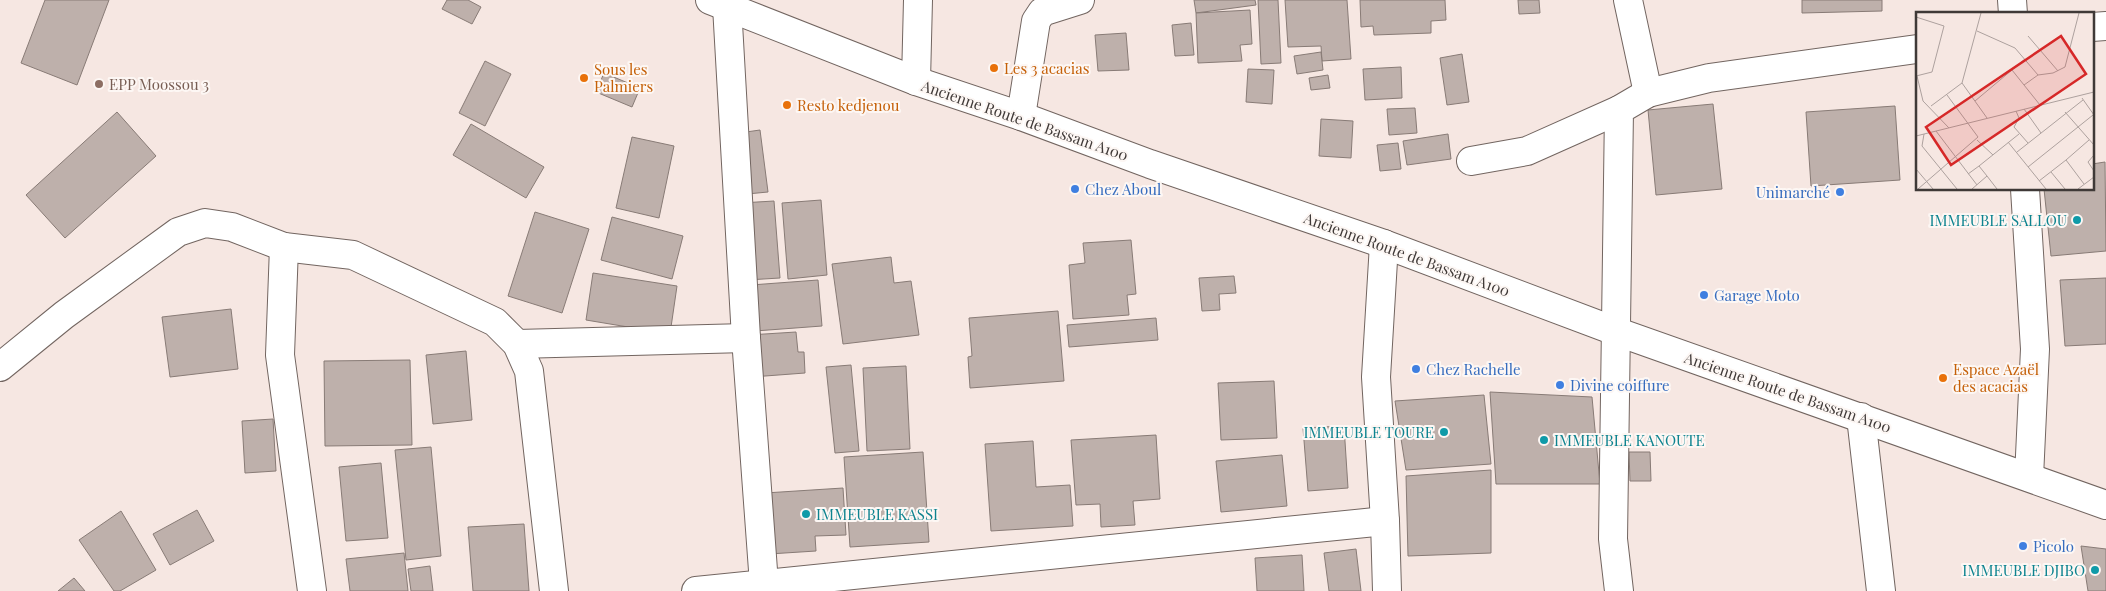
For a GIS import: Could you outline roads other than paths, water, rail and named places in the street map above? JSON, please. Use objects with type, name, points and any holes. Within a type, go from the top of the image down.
[{"type":"street","points":[[916,81],[918,0]]},
{"type":"street","points":[[1021,116],[1036,21],[1042,12],[1080,0]]},
{"type":"street","points":[[1628,0],[1648,93]]},
{"type":"street","points":[[718,3],[764,584]]},
{"type":"street","name":"Ancienne Route de Bassam A100","points":[[718,3],[916,81],[1384,244],[1615,330],[2106,505]]},
{"type":"street","points":[[1471,161],[1527,150],[1620,110],[1648,93],[1709,78],[1916,49]]},
{"type":"street","points":[[1619,591],[1613,538],[1620,110]]},
{"type":"street","points":[[2025,190],[2035,349],[2029,477]]},
{"type":"street","points":[[0,368],[64,315],[178,232],[205,224],[232,227],[284,247],[353,255],[495,322],[517,344],[529,372],[554,591]]},
{"type":"street","points":[[1384,244],[1376,377],[1385,521],[1387,591]]},
{"type":"street","points":[[284,247],[280,355],[312,591]]},
{"type":"street","points":[[517,344],[746,338]]},
{"type":"street","points":[[1861,417],[1881,591]]},
{"type":"street","points":[[696,591],[1385,521]]},
{"type":"place","name":"Les 3 acacias","points":[[994,68]]},
{"type":"place","name":"Sous les Palmiers","points":[[584,78]]},
{"type":"place","name":"EPP Moossou 3","points":[[99,84]]},
{"type":"place","name":"Resto kedjenou","points":[[787,105]]},
{"type":"place","name":"Chez Aboul","points":[[1075,189]]},
{"type":"place","name":"Unimarché","points":[[1840,192]]},
{"type":"place","name":"IMMEUBLE SALLOU","points":[[2077,220]]},
{"type":"place","name":"Garage Moto","points":[[1704,295]]},
{"type":"place","name":"Chez Rachelle","points":[[1416,369]]},
{"type":"place","name":"Espace Azaël des acacias","points":[[1943,378]]},
{"type":"place","name":"Divine coiffure","points":[[1560,385]]},
{"type":"place","name":"IMMEUBLE TOURE","points":[[1444,432]]},
{"type":"place","name":"IMMEUBLE KANOUTE","points":[[1544,440]]},
{"type":"place","name":"IMMEUBLE KASSI","points":[[806,514]]},
{"type":"place","name":"Picolo","points":[[2023,546]]},
{"type":"place","name":"IMMEUBLE DJIBO","points":[[2095,570]]}]
